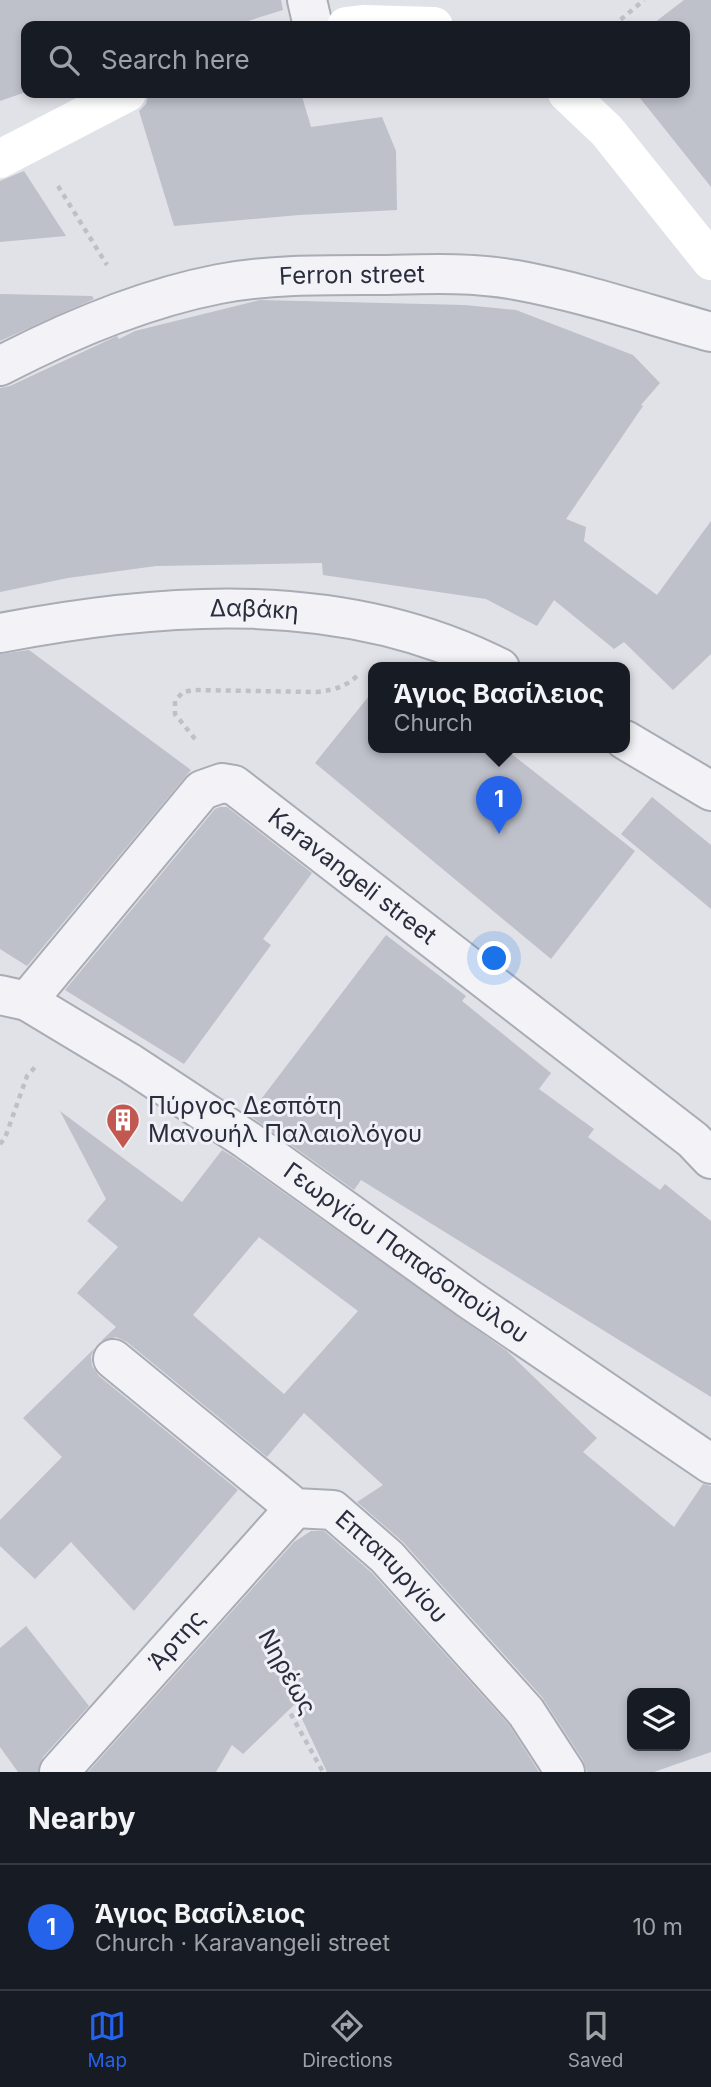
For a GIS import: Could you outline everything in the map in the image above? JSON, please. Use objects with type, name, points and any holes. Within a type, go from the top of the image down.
[{"type":"street","points":[[307,0],[312,21]]},
{"type":"street","points":[[0,159],[117,98]]},
{"type":"street","points":[[572,98],[607,131],[711,261]]},
{"type":"street","name":"Ferron street","points":[[0,366],[72,331],[174,295],[220,284],[273,277],[457,274],[513,279],[711,332]]},
{"type":"street","name":"Δαβάκη","points":[[0,633],[124,613],[180,608],[279,610],[324,613],[412,632],[453,645],[488,662]]},
{"type":"street","points":[[630,743],[711,791]]},
{"type":"street","points":[[14,998],[202,790],[222,783]]},
{"type":"street","name":"Karavangeli street","points":[[222,783],[234,785],[266,809],[693,1140],[711,1159]]},
{"type":"street","name":"Γεωργίου Παπαδοπούλου","points":[[14,998],[72,1028],[130,1063],[247,1140],[469,1299],[711,1464]]},
{"type":"street","points":[[113,1359],[295,1507]]},
{"type":"street","name":"Άρτης","points":[[59,1772],[295,1507]]},
{"type":"street","name":"Επταπυργίου","points":[[295,1507],[333,1510],[387,1556],[526,1712],[565,1772]]},
{"type":"path","points":[[619,21],[644,0]]},
{"type":"path","points":[[54,179],[108,268]]},
{"type":"path","points":[[222,783],[218,766],[175,714],[175,701],[183,692],[317,692]]},
{"type":"path","points":[[0,1144],[5,1138],[27,1076],[72,1028]]},
{"type":"path","name":"Νηρέως","points":[[221,1589],[323,1772]]},
{"type":"building","points":[[0,0],[281,0],[283,10],[248,21],[21,21],[21,94],[0,101]]},
{"type":"building","points":[[684,0],[711,0],[711,187],[640,98],[690,98],[690,21],[657,21]]},
{"type":"building","points":[[148,98],[302,98],[311,127],[382,117],[396,151],[397,210],[174,226],[139,111]]},
{"type":"building","points":[[24,171],[66,236],[0,242],[0,181]]},
{"type":"building","points":[[0,294],[92,296],[94,299],[0,341]]},
{"type":"building","points":[[260,300],[465,305],[516,310],[633,355],[660,383],[641,405],[643,406],[566,519],[586,527],[584,541],[657,595],[711,521],[711,654],[673,690],[624,642],[614,649],[554,600],[537,626],[486,599],[323,575],[322,563],[156,566],[68,578],[0,592],[0,388],[10,386],[117,336],[119,339],[135,331]]},
{"type":"building","points":[[29,650],[191,770],[27,966],[0,949],[0,654]]},
{"type":"building","points":[[368,697],[368,753],[510,753],[635,851],[551,959],[315,763]]},
{"type":"building","points":[[652,797],[711,845],[711,909],[621,834]]},
{"type":"building","points":[[227,807],[312,873],[263,939],[271,945],[184,1064],[65,990],[215,809]]},
{"type":"building","points":[[386,935],[466,996],[462,1001],[551,1073],[539,1089],[594,1129],[588,1137],[660,1190],[665,1184],[711,1221],[711,1397],[361,1180],[354,1190],[249,1115]]},
{"type":"building","points":[[60,1111],[182,1202],[222,1150],[507,1351],[597,1438],[583,1452],[674,1527],[703,1484],[711,1486],[711,1752],[654,1772],[587,1772],[583,1760],[542,1697],[403,1542],[357,1502],[383,1485],[304,1413],[267,1457],[127,1342],[116,1337],[101,1341],[116,1327],[77,1293],[118,1247],[87,1221],[106,1199]],"holes":[[[259,1237],[358,1311],[284,1394],[193,1315]]]},
{"type":"building","points":[[95,1348],[91,1356],[92,1366],[99,1376],[238,1490],[134,1611],[71,1542],[35,1579],[0,1546],[0,1520],[62,1457],[23,1418]]},
{"type":"building","points":[[311,1531],[324,1531],[372,1573],[509,1725],[539,1772],[327,1772],[295,1704],[243,1754],[232,1745],[216,1772],[88,1772],[294,1542]]},
{"type":"building","points":[[26,1626],[89,1706],[43,1757],[38,1772],[18,1772],[0,1747],[0,1648]]},
{"type":"place","name":"Άγιος Βασίλειος","points":[[499,834]]},
{"type":"place","name":"Πύργος Δεσπότη Μανουήλ Παλαιολόγου","points":[[123,1150]]}]
